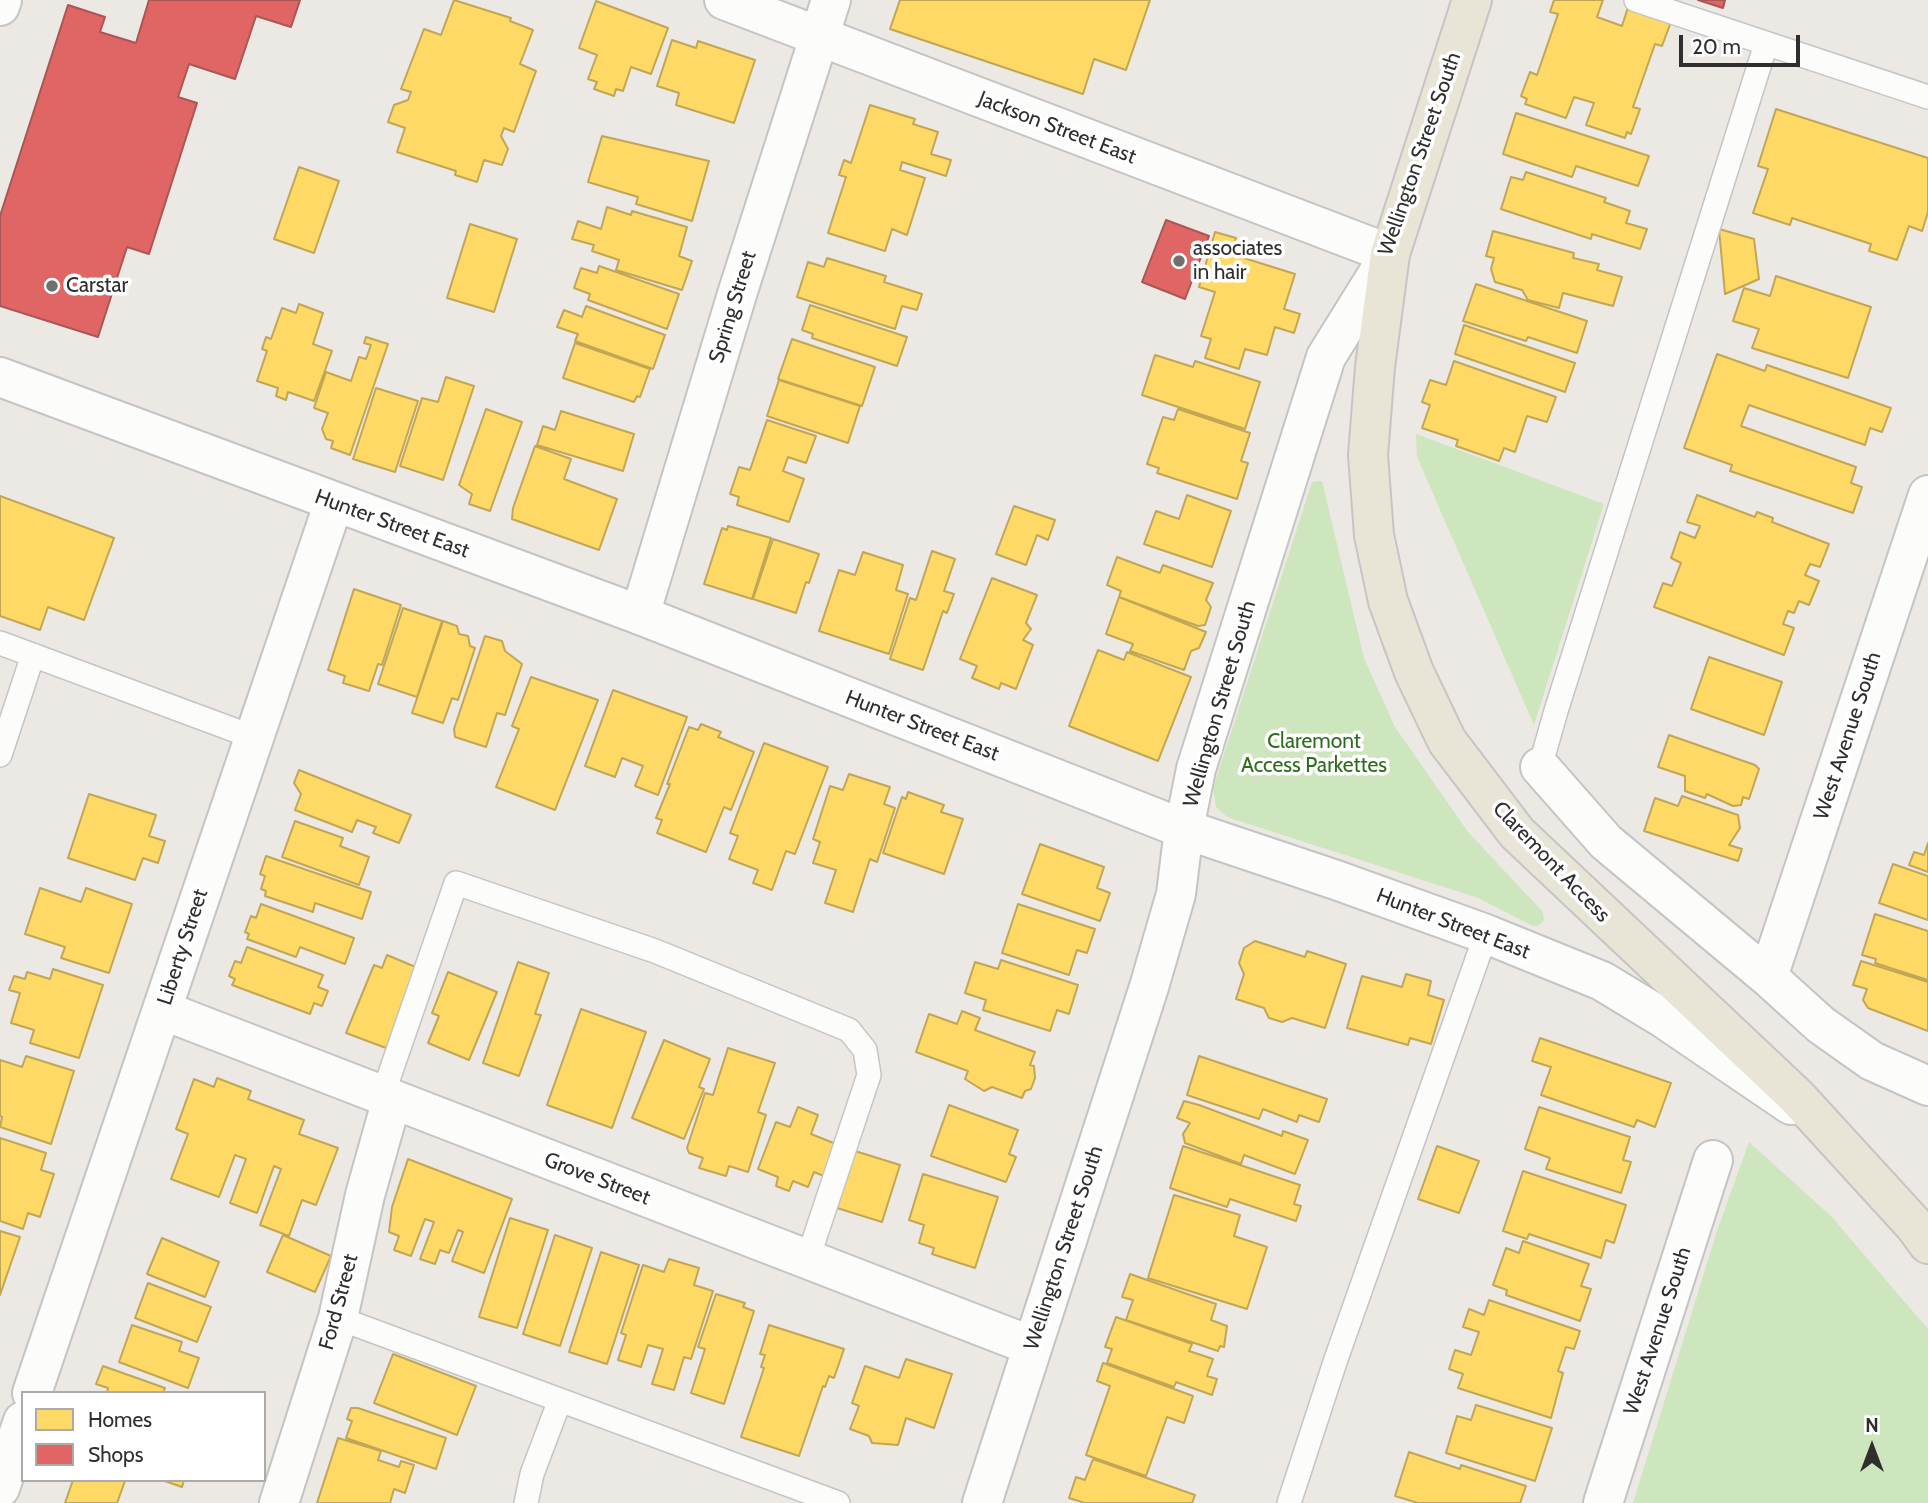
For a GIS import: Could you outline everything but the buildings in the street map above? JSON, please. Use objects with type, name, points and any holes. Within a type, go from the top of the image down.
[{"type":"main road","name":"Wellington Street South","points":[[1390,254],[1472,0]]},
{"type":"main road","name":"Claremont Access","points":[[1390,254],[1375,367],[1368,455],[1374,535],[1388,601],[1414,672],[1447,741],[1517,833],[1797,1097],[1915,1226],[1928,1244]]},
{"type":"street","points":[[0,6],[2,0]]},
{"type":"street","name":"Jackson Street East","points":[[724,0],[1390,254]]},
{"type":"street","name":"Spring Street","points":[[640,615],[738,291],[831,0]]},
{"type":"street","name":"Wellington Street South","points":[[982,1503],[1137,1025],[1176,894],[1184,829],[1196,769],[1326,357],[1390,254]]},
{"type":"street","name":"Hunter Street East","points":[[0,377],[640,615],[1184,829],[1486,934],[1602,981],[1663,1018],[1819,1124]]},
{"type":"street","name":"West Avenue South","points":[[1768,977],[1928,495]]},
{"type":"street","name":"Liberty Street","points":[[33,1391],[334,502]]},
{"type":"street","points":[[1540,767],[1606,842],[1768,977],[1821,1025],[1872,1061],[1928,1086]]},
{"type":"street","name":"Grove Street","points":[[162,1010],[1032,1346]]},
{"type":"street","name":"Ford Street","points":[[278,1503],[338,1318],[387,1096]]},
{"type":"street","name":"West Avenue South","points":[[1603,1503],[1713,1160]]},
{"type":"street","points":[[0,1488],[21,1427]]},
{"type":"lane","points":[[1636,0],[1928,97]]},
{"type":"lane","points":[[1540,767],[1766,44]]},
{"type":"lane","points":[[0,643],[253,737]]},
{"type":"lane","points":[[0,755],[33,655]]},
{"type":"lane","points":[[387,1096],[456,883],[654,951],[849,1030],[865,1051],[869,1075],[807,1261]]},
{"type":"lane","points":[[1289,1503],[1335,1362],[1486,934]]},
{"type":"lane","points":[[338,1318],[838,1503]]},
{"type":"lane","points":[[526,1503],[531,1474],[561,1400]]},
{"type":"green space","points":[[1416,434],[1604,504],[1534,725],[1417,457]]},
{"type":"green space","name":"Claremont Access Parkettes","points":[[1322,481],[1364,658],[1395,727],[1468,832],[1543,912],[1544,920],[1538,926],[1533,926],[1478,898],[1227,817],[1216,807],[1213,788],[1312,482]]},
{"type":"green space","points":[[1749,1142],[1831,1216],[1928,1329],[1928,1503],[1633,1503],[1717,1231]]},
{"type":"place","name":"associates in hair","points":[[1179,261]]},
{"type":"place","name":"Carstar","points":[[52,286]]}]
